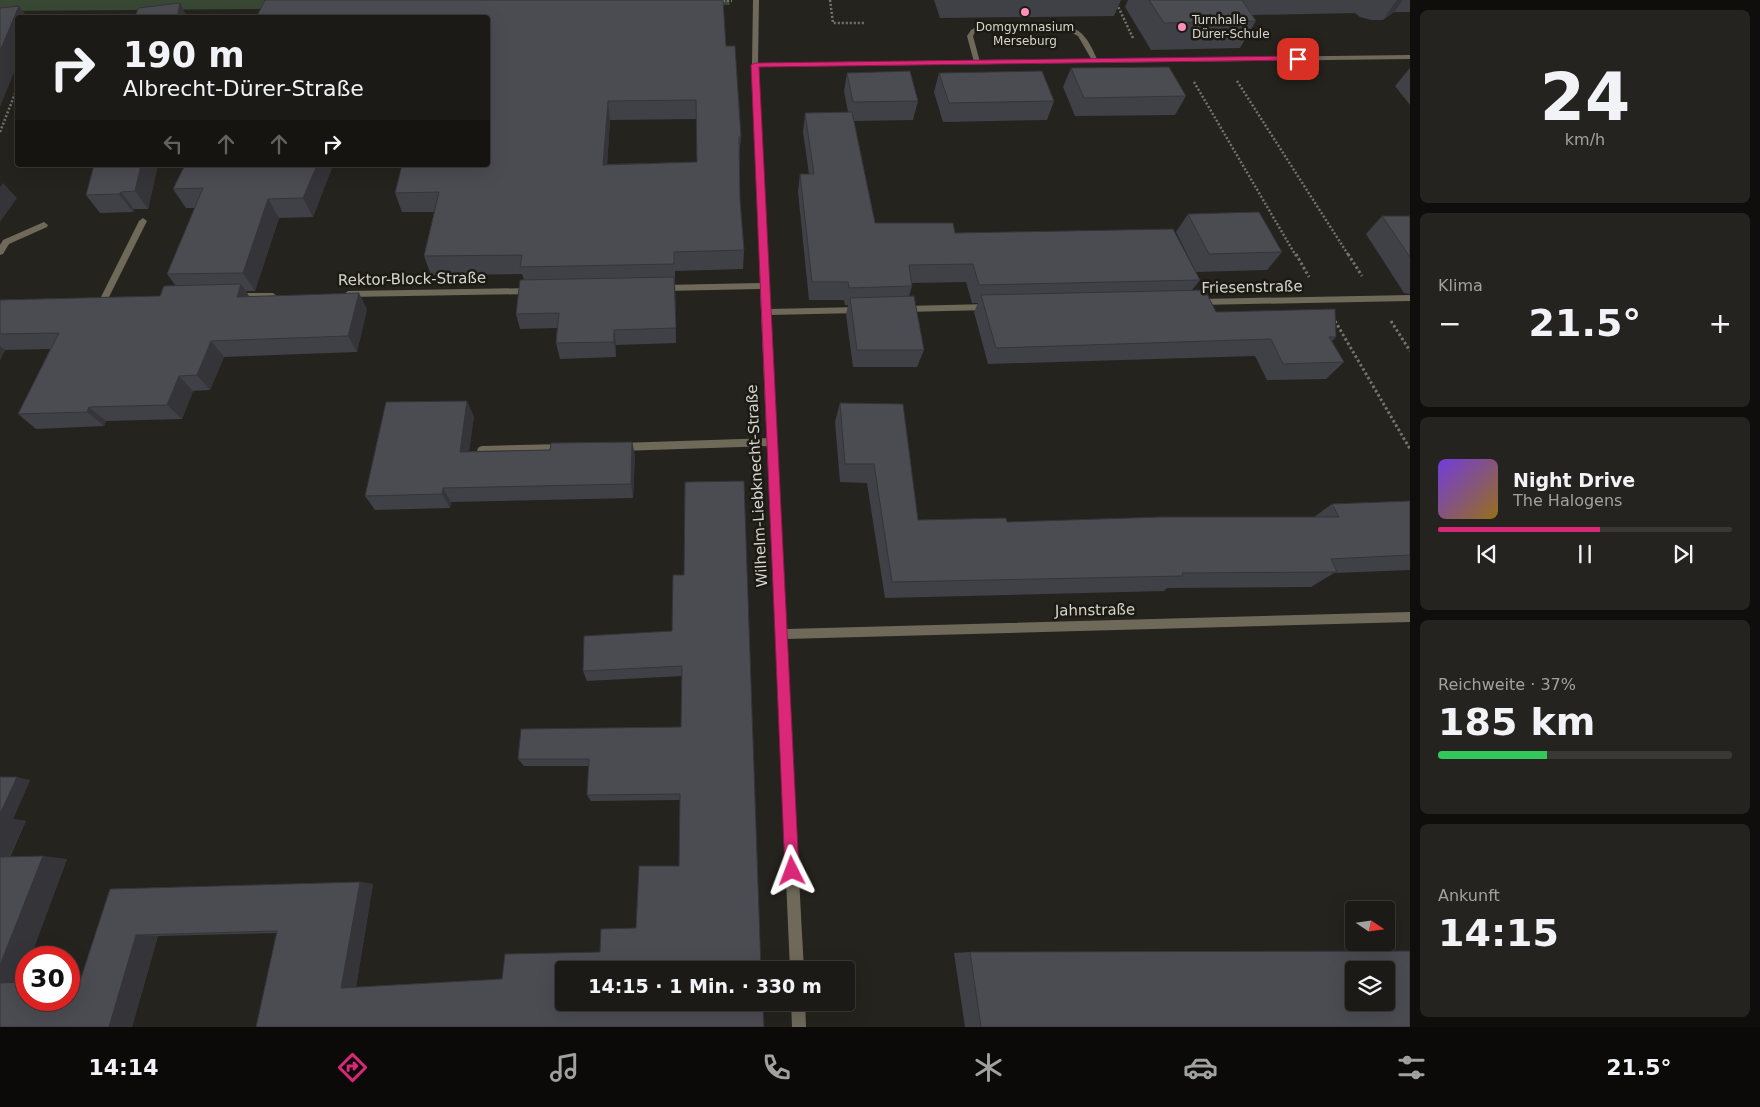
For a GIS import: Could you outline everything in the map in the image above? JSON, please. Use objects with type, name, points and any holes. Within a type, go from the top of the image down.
[{"type":"street","name":"Wilhelm-Liebknecht-Straße","points":[[756,0],[755,65],[765,312],[797,961]]},
{"type":"street","points":[[977,62],[970,36],[973,31],[980,27],[1063,26],[1074,29],[1080,34],[1095,61]]},
{"type":"street","points":[[755,65],[1410,57]]},
{"type":"street","points":[[114,299],[99,299],[143,221]]},
{"type":"street","points":[[0,252],[6,242],[44,226]]},
{"type":"street","points":[[656,288],[764,286]]},
{"type":"street","name":"Rektor-Block-Straße","points":[[340,294],[537,291]]},
{"type":"street","points":[[222,297],[281,296]]},
{"type":"street","name":"Friesenstraße","points":[[1193,302],[1410,298]]},
{"type":"street","points":[[894,309],[994,307]]},
{"type":"street","points":[[765,312],[864,310]]},
{"type":"street","points":[[611,447],[771,442]]},
{"type":"street","points":[[482,450],[571,448]]},
{"type":"street","name":"Jahnstraße","points":[[781,634],[1410,617]]},
{"type":"street","points":[[798,1011],[799,1027]]},
{"type":"path","points":[[717,1],[756,0]]},
{"type":"path","points":[[830,0],[833,23],[864,23]]},
{"type":"path","points":[[1115,0],[1145,61]]},
{"type":"path","points":[[1181,60],[1410,449]]},
{"type":"path","points":[[1223,60],[1410,351]]},
{"type":"path","points":[[0,132],[15,94]]},
{"type":"green space","points":[[0,0],[729,0],[730,5],[0,11]]},
{"type":"building","points":[[265,0],[723,0],[726,46],[735,46],[741,137],[739,137],[740,200],[744,250],[674,252],[674,264],[520,267],[522,255],[424,256],[439,192],[395,193],[402,167],[490,167],[490,15],[258,15]],"holes":[[[696,100],[697,162],[603,165],[608,101]]]},
{"type":"building","points":[[1149,0],[1242,0],[1256,21],[1164,23]]},
{"type":"building","points":[[180,3],[178,15],[136,15],[138,8]]},
{"type":"building","points":[[19,6],[0,51],[0,8]]},
{"type":"building","points":[[1169,67],[1186,96],[1084,98],[1071,68]]},
{"type":"building","points":[[910,71],[918,101],[853,102],[847,73]]},
{"type":"building","points":[[1042,71],[1054,101],[949,103],[939,73]]},
{"type":"building","points":[[852,112],[875,223],[953,223],[955,233],[1173,229],[1200,280],[979,285],[973,264],[909,265],[912,286],[849,288],[848,282],[812,282],[800,174],[814,174],[805,113]]},
{"type":"building","points":[[93,167],[141,167],[135,191],[121,192],[119,194],[86,195]]},
{"type":"building","points":[[184,167],[316,167],[303,198],[268,199],[243,273],[167,274],[203,188],[173,189]]},
{"type":"building","points":[[1259,212],[1282,252],[1209,254],[1188,214]]},
{"type":"building","points":[[1382,216],[1410,216],[1410,257]]},
{"type":"building","points":[[674,277],[676,328],[614,330],[614,342],[556,343],[559,313],[516,314],[520,280]]},
{"type":"building","points":[[241,284],[237,297],[359,293],[348,336],[211,341],[197,375],[179,376],[167,405],[89,407],[87,412],[18,414],[59,333],[0,334],[0,300],[160,296],[164,286]]},
{"type":"building","points":[[1205,290],[1216,312],[1335,309],[1336,337],[1329,337],[1344,362],[1283,364],[1271,339],[996,348],[981,295]]},
{"type":"building","points":[[914,296],[924,350],[857,350],[850,298]]},
{"type":"building","points":[[467,401],[460,452],[550,450],[551,443],[632,442],[631,484],[443,488],[442,494],[365,496],[386,402]]},
{"type":"building","points":[[840,403],[903,404],[918,520],[1006,518],[1007,522],[1161,517],[1339,517],[1332,504],[1410,501],[1410,555],[1331,559],[1337,572],[1182,573],[1183,576],[892,582],[874,464],[845,464]]},
{"type":"building","points":[[744,481],[761,961],[555,961],[555,1011],[763,1011],[764,1027],[256,1027],[277,931],[136,935],[109,1027],[0,1027],[0,983],[15,982],[15,1011],[80,1011],[80,981],[110,889],[360,882],[341,988],[502,979],[505,954],[600,952],[601,929],[636,928],[639,866],[679,866],[680,794],[587,795],[589,759],[518,759],[521,729],[681,727],[682,666],[583,671],[584,636],[672,631],[673,575],[684,575],[685,482]]},
{"type":"building","points":[[0,777],[17,777],[0,814]]},
{"type":"building","points":[[43,856],[0,965],[0,857]]},
{"type":"building","points":[[1410,951],[1410,1027],[981,1027],[970,952]]},
{"type":"place","name":"Domgymnasium Merseburg","points":[[1025,12]]},
{"type":"place","name":"Turnhalle Dürer-Schule","points":[[1182,27]]},
{"type":"route","points":[[792,871],[755,65],[1298,59]]}]
